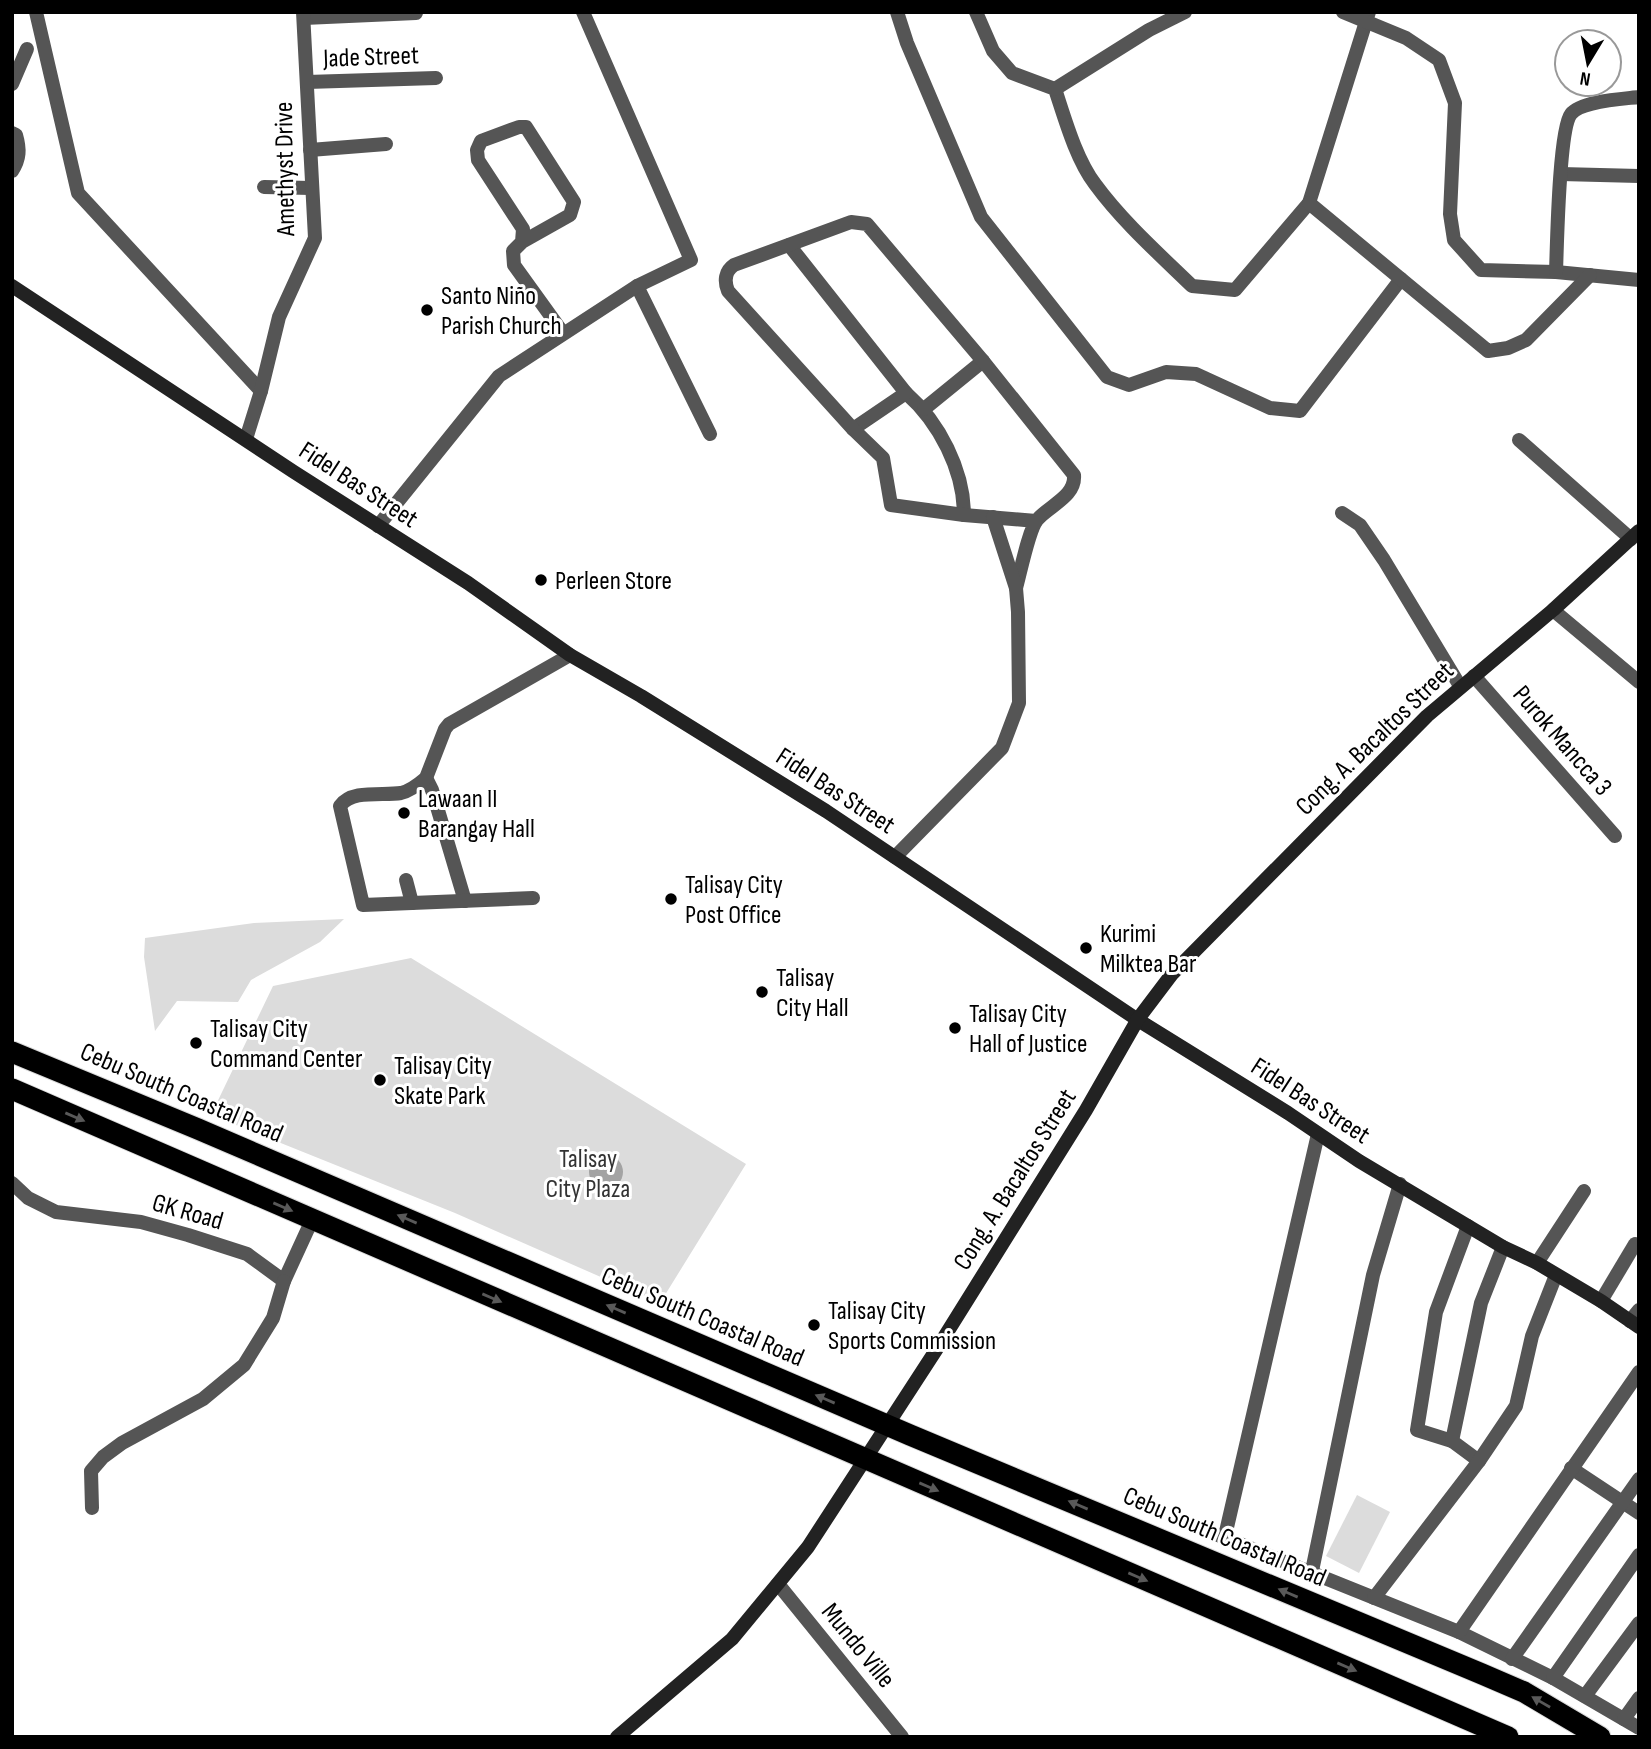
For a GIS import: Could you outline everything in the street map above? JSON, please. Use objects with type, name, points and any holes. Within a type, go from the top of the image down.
[{"type":"highway","name":"Cebu South Coastal Road","points":[[12,1052],[198,1129],[888,1426],[1524,1692],[1600,1737]]},
{"type":"highway","points":[[12,1089],[1508,1737]]},
{"type":"street","points":[[36,12],[78,193],[261,391]]},
{"type":"street","points":[[378,526],[499,376],[637,286],[691,260],[583,12]]},
{"type":"street","points":[[897,12],[907,43],[981,217],[1107,377],[1129,385],[1166,372],[1196,374],[1270,408],[1300,411],[1401,279]]},
{"type":"street","points":[[976,12],[993,51],[1012,73],[1055,89],[1073,139],[1094,183],[1127,221],[1192,286],[1235,290],[1309,203],[1366,17]]},
{"type":"street","points":[[1055,89],[1149,30],[1185,12]]},
{"type":"street","points":[[1343,12],[1366,17],[1406,38],[1439,60],[1455,103],[1450,214],[1454,240],[1481,270],[1556,272],[1639,280]]},
{"type":"street","points":[[303,15],[416,13]]},
{"type":"street","name":"Amethyst Drive","points":[[246,439],[279,317],[315,238],[303,15]]},
{"type":"street","points":[[12,84],[27,50]]},
{"type":"street","name":"Jade Street","points":[[307,82],[436,78]]},
{"type":"street","points":[[1556,272],[1561,174],[1567,122],[1571,114],[1579,108],[1639,97]]},
{"type":"street","points":[[522,242],[523,229],[519,220],[478,160],[477,150],[481,141],[526,127],[574,202],[570,215],[522,242],[513,251],[514,265],[563,333]]},
{"type":"street","points":[[12,134],[16,135],[20,147],[18,162],[12,171]]},
{"type":"street","points":[[310,150],[386,144]]},
{"type":"street","points":[[1561,174],[1639,176]]},
{"type":"street","points":[[264,187],[312,188]]},
{"type":"street","points":[[1309,203],[1488,351],[1508,348],[1526,340],[1590,275]]},
{"type":"street","points":[[1016,588],[1035,521],[1059,502],[1074,483],[1074,475],[983,361],[867,224],[851,222],[731,267],[727,273],[726,288],[853,429],[883,458],[891,505],[1035,521]]},
{"type":"street","points":[[789,245],[906,393],[924,410],[957,471],[964,515]]},
{"type":"street","name":"Fidel Bas Street","points":[[12,285],[468,583],[570,655],[653,703],[895,857],[1138,1020],[1468,1226],[1636,1319]]},
{"type":"street","points":[[637,286],[710,434]]},
{"type":"street","points":[[924,410],[983,361]]},
{"type":"street","points":[[853,429],[906,393]]},
{"type":"street","points":[[1519,440],[1635,535]]},
{"type":"street","points":[[1342,513],[1360,525],[1384,560],[1460,686]]},
{"type":"street","points":[[895,857],[1002,748],[1019,703],[1016,588],[993,517]]},
{"type":"street","name":"Cong. A. Bacaltos Street","points":[[617,1737],[732,1639],[808,1547],[888,1426],[1086,1110],[1138,1020],[1172,974],[1427,716],[1553,610],[1635,535]]},
{"type":"street","points":[[1553,610],[1639,682]]},
{"type":"street","points":[[533,898],[363,905],[340,806],[347,799],[380,792],[400,793],[410,789],[426,778],[449,724],[570,655]]},
{"type":"street","name":"Purok Mancca 3","points":[[1474,676],[1615,836]]},
{"type":"street","points":[[426,778],[465,901]]},
{"type":"street","points":[[406,880],[412,903]]},
{"type":"street","points":[[1225,1536],[1318,1134]]},
{"type":"street","name":"GK Road","points":[[12,1183],[28,1198],[56,1212],[141,1222],[188,1235],[247,1254],[284,1280]]},
{"type":"street","points":[[1312,1571],[1373,1275],[1400,1184]]},
{"type":"street","points":[[1537,1263],[1584,1191]]},
{"type":"street","points":[[92,1508],[91,1471],[96,1464],[122,1443],[203,1399],[244,1365],[273,1318],[284,1280],[312,1220]]},
{"type":"street","points":[[1468,1226],[1437,1312],[1417,1430],[1452,1441],[1479,1461]]},
{"type":"street","points":[[1601,1301],[1634,1244]]},
{"type":"street","points":[[1452,1441],[1481,1303],[1503,1247]]},
{"type":"street","points":[[1374,1598],[1479,1461],[1516,1406],[1532,1336],[1556,1275]]},
{"type":"street","points":[[1459,1632],[1639,1372]]},
{"type":"street","points":[[1571,1468],[1639,1514]]},
{"type":"street","points":[[1512,1658],[1639,1479]]},
{"type":"street","points":[[1178,1519],[1459,1632],[1553,1678],[1639,1728]]},
{"type":"street","points":[[1553,1678],[1639,1555]]},
{"type":"street","name":"Mundo Ville","points":[[778,1584],[902,1737]]},
{"type":"street","points":[[1585,1696],[1639,1623]]},
{"type":"street","points":[[1482,1674],[1493,1650]]},
{"type":"street","points":[[1624,1719],[1639,1698]]},
{"type":"green space","points":[[344,919],[320,942],[251,980],[238,1002],[177,1001],[155,1031],[144,957],[145,938],[254,923]]},
{"type":"green space","name":"Talisay City Plaza","points":[[411,958],[746,1164],[660,1303],[455,1213],[211,1115],[273,986]]},
{"type":"green space","points":[[1357,1495],[1390,1512],[1359,1573],[1326,1556]]},
{"type":"shaded area","points":[[606,1155],[618,1160],[623,1172],[618,1184],[606,1189],[594,1184],[589,1172],[594,1160]]},
{"type":"place","name":"Santo Niño Parish Church","points":[[427,310]]},
{"type":"place","name":"Perleen Store","points":[[541,580]]},
{"type":"place","name":"Lawaan II Barangay Hall","points":[[404,813]]},
{"type":"place","name":"Talisay City Post Office","points":[[671,899]]},
{"type":"place","name":"Kurimi Milktea Bar","points":[[1086,948]]},
{"type":"place","name":"Talisay City Hall","points":[[762,992]]},
{"type":"place","name":"Talisay City Hall of Justice","points":[[955,1028]]},
{"type":"place","name":"Talisay City Command Center","points":[[196,1043]]},
{"type":"place","name":"Talisay City Skate Park","points":[[380,1080]]},
{"type":"place","name":"Talisay City Sports Commission","points":[[814,1325]]}]
